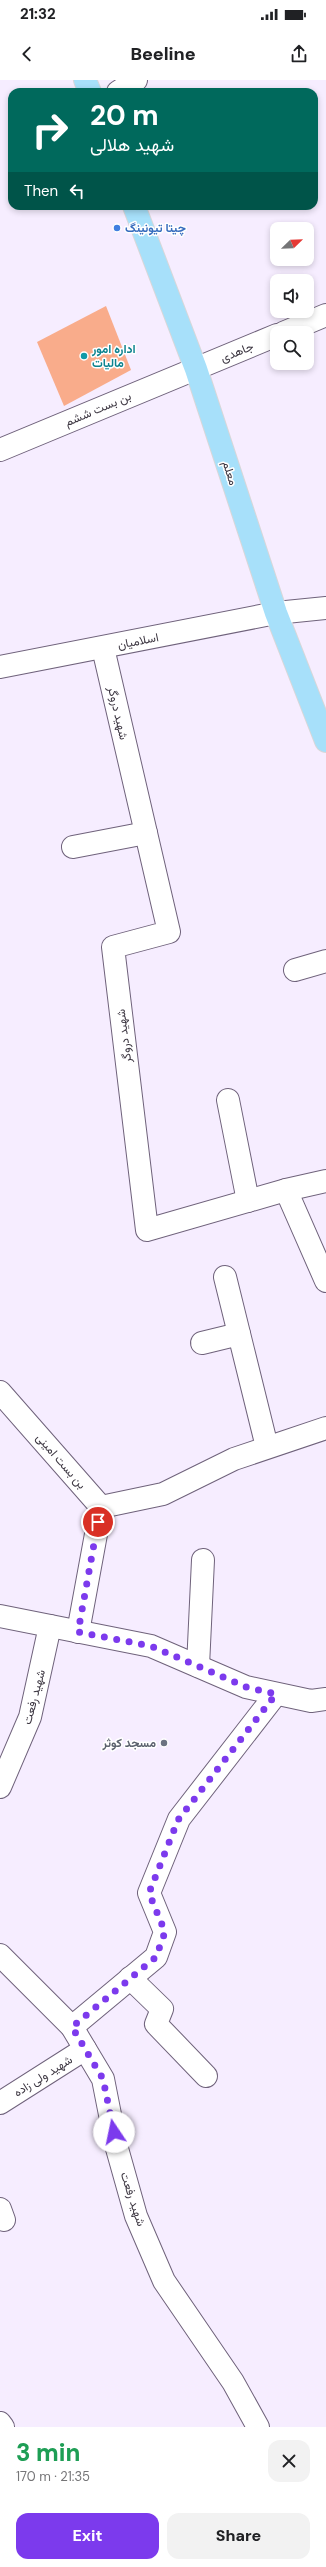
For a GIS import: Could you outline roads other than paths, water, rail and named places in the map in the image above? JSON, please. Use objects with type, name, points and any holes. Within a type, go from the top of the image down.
[{"type":"main road","name":"معلم","points":[[136,210],[196,369],[276,613],[326,741]]},
{"type":"street","points":[[124,88],[136,80]]},
{"type":"street","points":[[300,326],[326,315]]},
{"type":"street","name":"جاهدی","points":[[196,369],[270,338]]},
{"type":"street","name":"بن بست ششم","points":[[0,450],[196,369]]},
{"type":"street","name":"اسلامیان","points":[[0,667],[276,613],[326,608]]},
{"type":"street","name":"شهید دروگر","points":[[103,648],[168,932],[113,947],[148,1230],[286,1190],[326,1181]]},
{"type":"street","points":[[73,848],[146,833]]},
{"type":"street","points":[[296,970],[326,961]]},
{"type":"street","points":[[228,1100],[248,1201]]},
{"type":"street","points":[[286,1190],[326,1281]]},
{"type":"street","points":[[225,1277],[267,1448]]},
{"type":"street","points":[[202,1343],[239,1334]]},
{"type":"street","name":"بن بست امینی","points":[[0,1392],[101,1507]]},
{"type":"street","points":[[78,1632],[101,1507],[163,1494],[234,1459],[326,1428]]},
{"type":"street","points":[[198,1666],[203,1560]]},
{"type":"street","points":[[0,1616],[151,1646],[246,1687],[311,1701],[326,1699]]},
{"type":"street","name":"شهید رفعت","points":[[0,1787],[30,1718],[50,1626]]},
{"type":"street","points":[[72,2027],[156,1957],[165,1932],[149,1893],[178,1820],[276,1694]]},
{"type":"street","name":"شهید رفعت","points":[[0,1955],[72,2027],[103,2079],[116,2145],[136,2216],[164,2282],[234,2382],[258,2427]]},
{"type":"street","points":[[130,1978],[162,2009],[156,2024],[206,2076]]},
{"type":"street","name":"شهید ولی زاده","points":[[0,2103],[86,2050]]},
{"type":"street","points":[[0,2423],[3,2427]]},
{"type":"place","name":"چیتا تیونینگ","points":[[117,228]]},
{"type":"place","name":"اداره امور مالیات","points":[[84,356]]},
{"type":"place","name":"مسجد کوثر","points":[[164,1743]]}]
